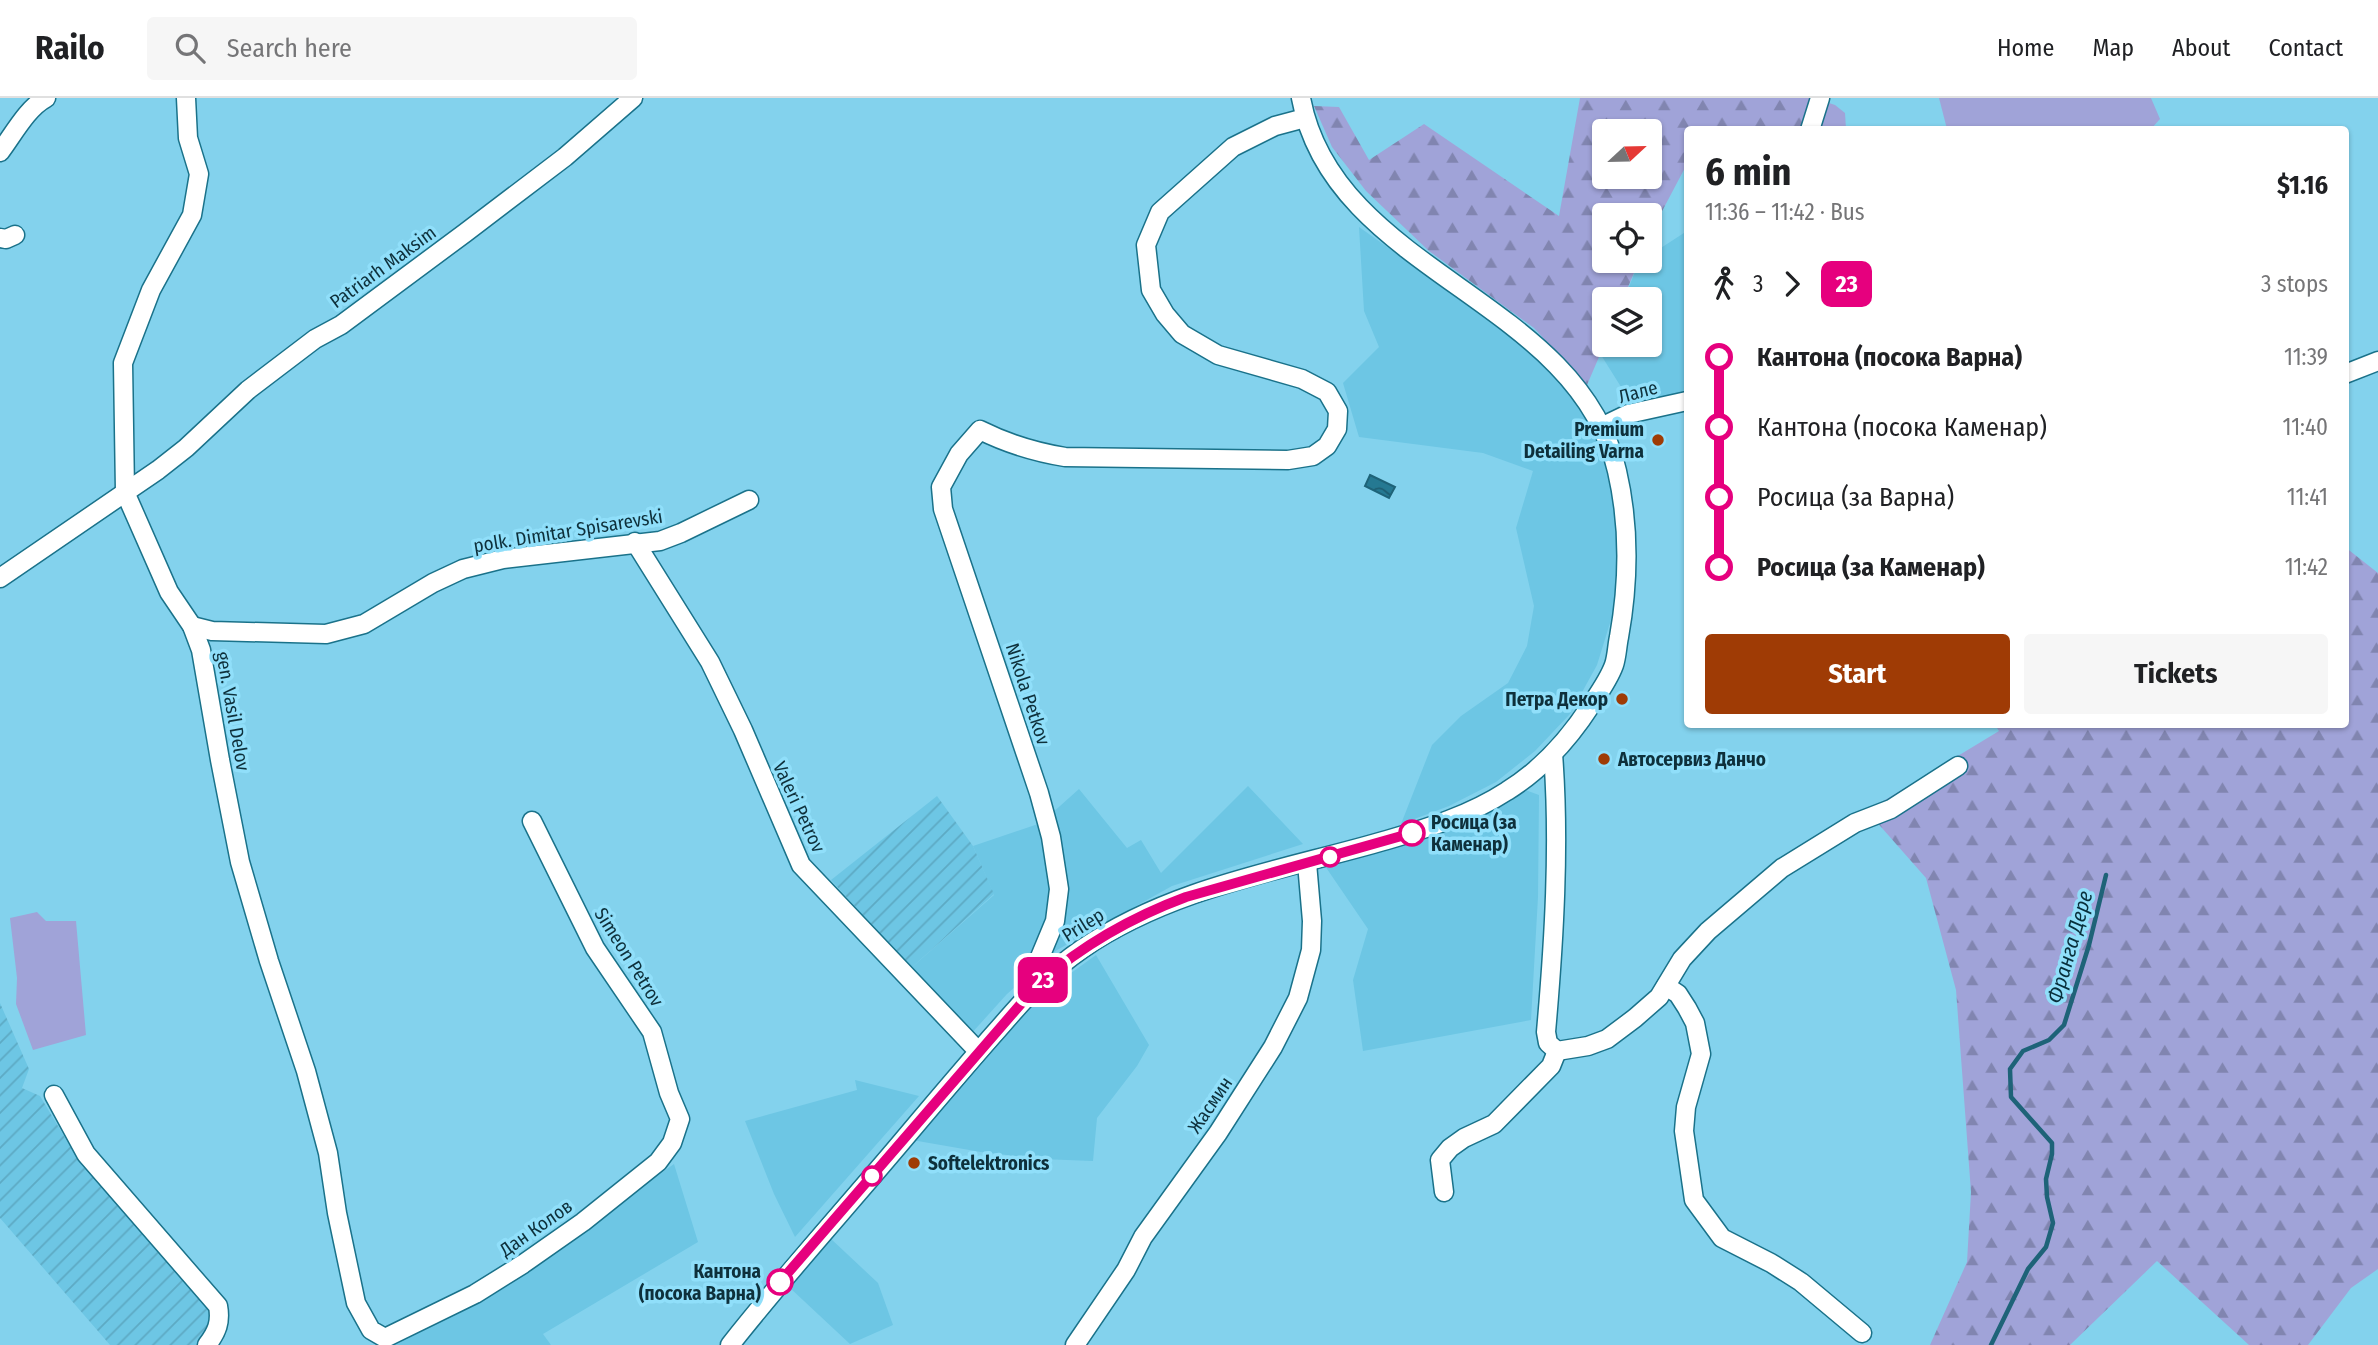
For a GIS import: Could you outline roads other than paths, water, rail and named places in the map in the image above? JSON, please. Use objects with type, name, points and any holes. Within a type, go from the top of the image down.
[{"type":"street","points":[[0,152],[43,98]]},
{"type":"street","name":"gen. Vasil Delov","points":[[186,98],[188,138],[199,174],[192,215],[151,290],[123,363],[125,492],[170,592],[192,626],[201,650],[240,862],[269,961],[306,1071],[328,1153],[337,1213],[356,1303],[371,1330],[385,1338]]},
{"type":"street","points":[[0,578],[186,448],[248,390],[465,233],[565,157],[633,98]]},
{"type":"street","name":"Prilep","points":[[730,1345],[785,1276],[978,1051],[1039,983],[1087,946],[1155,908],[1228,884],[1415,832],[1458,817],[1508,791],[1553,754],[1578,724],[1614,665],[1628,563],[1626,515],[1616,465],[1601,427],[1576,387],[1537,345],[1403,246],[1361,211],[1325,162],[1304,118],[1301,98]]},
{"type":"street","points":[[1811,126],[1820,98]]},
{"type":"street","name":"Nikola Petkov","points":[[1039,983],[1035,969],[1055,920],[1059,889],[1056,861],[1039,793],[943,509],[941,487],[959,454],[980,430],[1006,443],[1034,452],[1065,457],[1288,460],[1312,456],[1326,446],[1337,429],[1338,411],[1327,392],[1302,379],[1218,355],[1182,334],[1150,290],[1146,246],[1160,212],[1233,147],[1265,130],[1304,118]]},
{"type":"street","points":[[2349,373],[2378,362]]},
{"type":"street","name":"Лале","points":[[1601,427],[1628,414],[1684,402]]},
{"type":"street","name":"polk. Dimitar Spisarevski","points":[[192,626],[212,631],[326,634],[364,624],[432,583],[463,569],[503,559],[660,541],[749,500]]},
{"type":"street","name":"Valeri Petrov","points":[[635,542],[710,663],[743,730],[801,865],[978,1051]]},
{"type":"street","points":[[1553,754],[1556,789],[1554,910],[1546,1032],[1548,1042],[1556,1051]]},
{"type":"street","points":[[1556,1051],[1588,1046],[1607,1039],[1658,997],[1682,959],[1708,931],[1782,868],[1855,823],[1891,809],[1958,766]]},
{"type":"street","name":"Simeon Petrov","points":[[532,821],[595,948],[652,1032],[668,1093],[680,1119]]},
{"type":"street","name":"Жасмин","points":[[1075,1345],[1126,1269],[1143,1237],[1218,1133],[1266,1058],[1298,998],[1311,950],[1312,921],[1307,863]]},
{"type":"street","points":[[1666,986],[1678,994],[1691,1015],[1701,1054],[1686,1107],[1684,1131],[1694,1200],[1722,1238],[1801,1282],[1862,1333]]},
{"type":"street","points":[[1444,1192],[1440,1160],[1464,1138],[1494,1124],[1551,1066],[1556,1051]]},
{"type":"street","points":[[54,1095],[86,1154],[218,1306],[220,1317],[217,1332],[207,1345]]},
{"type":"street","name":"Дан Колов","points":[[385,1338],[475,1294],[583,1223],[658,1162],[672,1143],[680,1119]]},
{"type":"water","points":[[1370,475],[1395,487],[1389,498],[1365,486]]},
{"type":"waterway","name":"Франга Дере","points":[[1991,1345],[2028,1269],[2046,1247],[2053,1223],[2046,1179],[2052,1143],[2011,1097],[2010,1069],[2023,1051],[2049,1040],[2064,1025],[2089,945],[2106,875]]},
{"type":"place","name":"Premium Detailing Varna","points":[[1658,440]]},
{"type":"place","name":"Петра Декор","points":[[1622,699]]},
{"type":"place","name":"Автосервиз Данчо","points":[[1604,759]]},
{"type":"place","name":"Росица (за Каменар)","points":[[1412,833]]},
{"type":"place","name":"Softelektronics","points":[[914,1163]]},
{"type":"place","name":"Кантона (посока Варна)","points":[[780,1282]]}]
